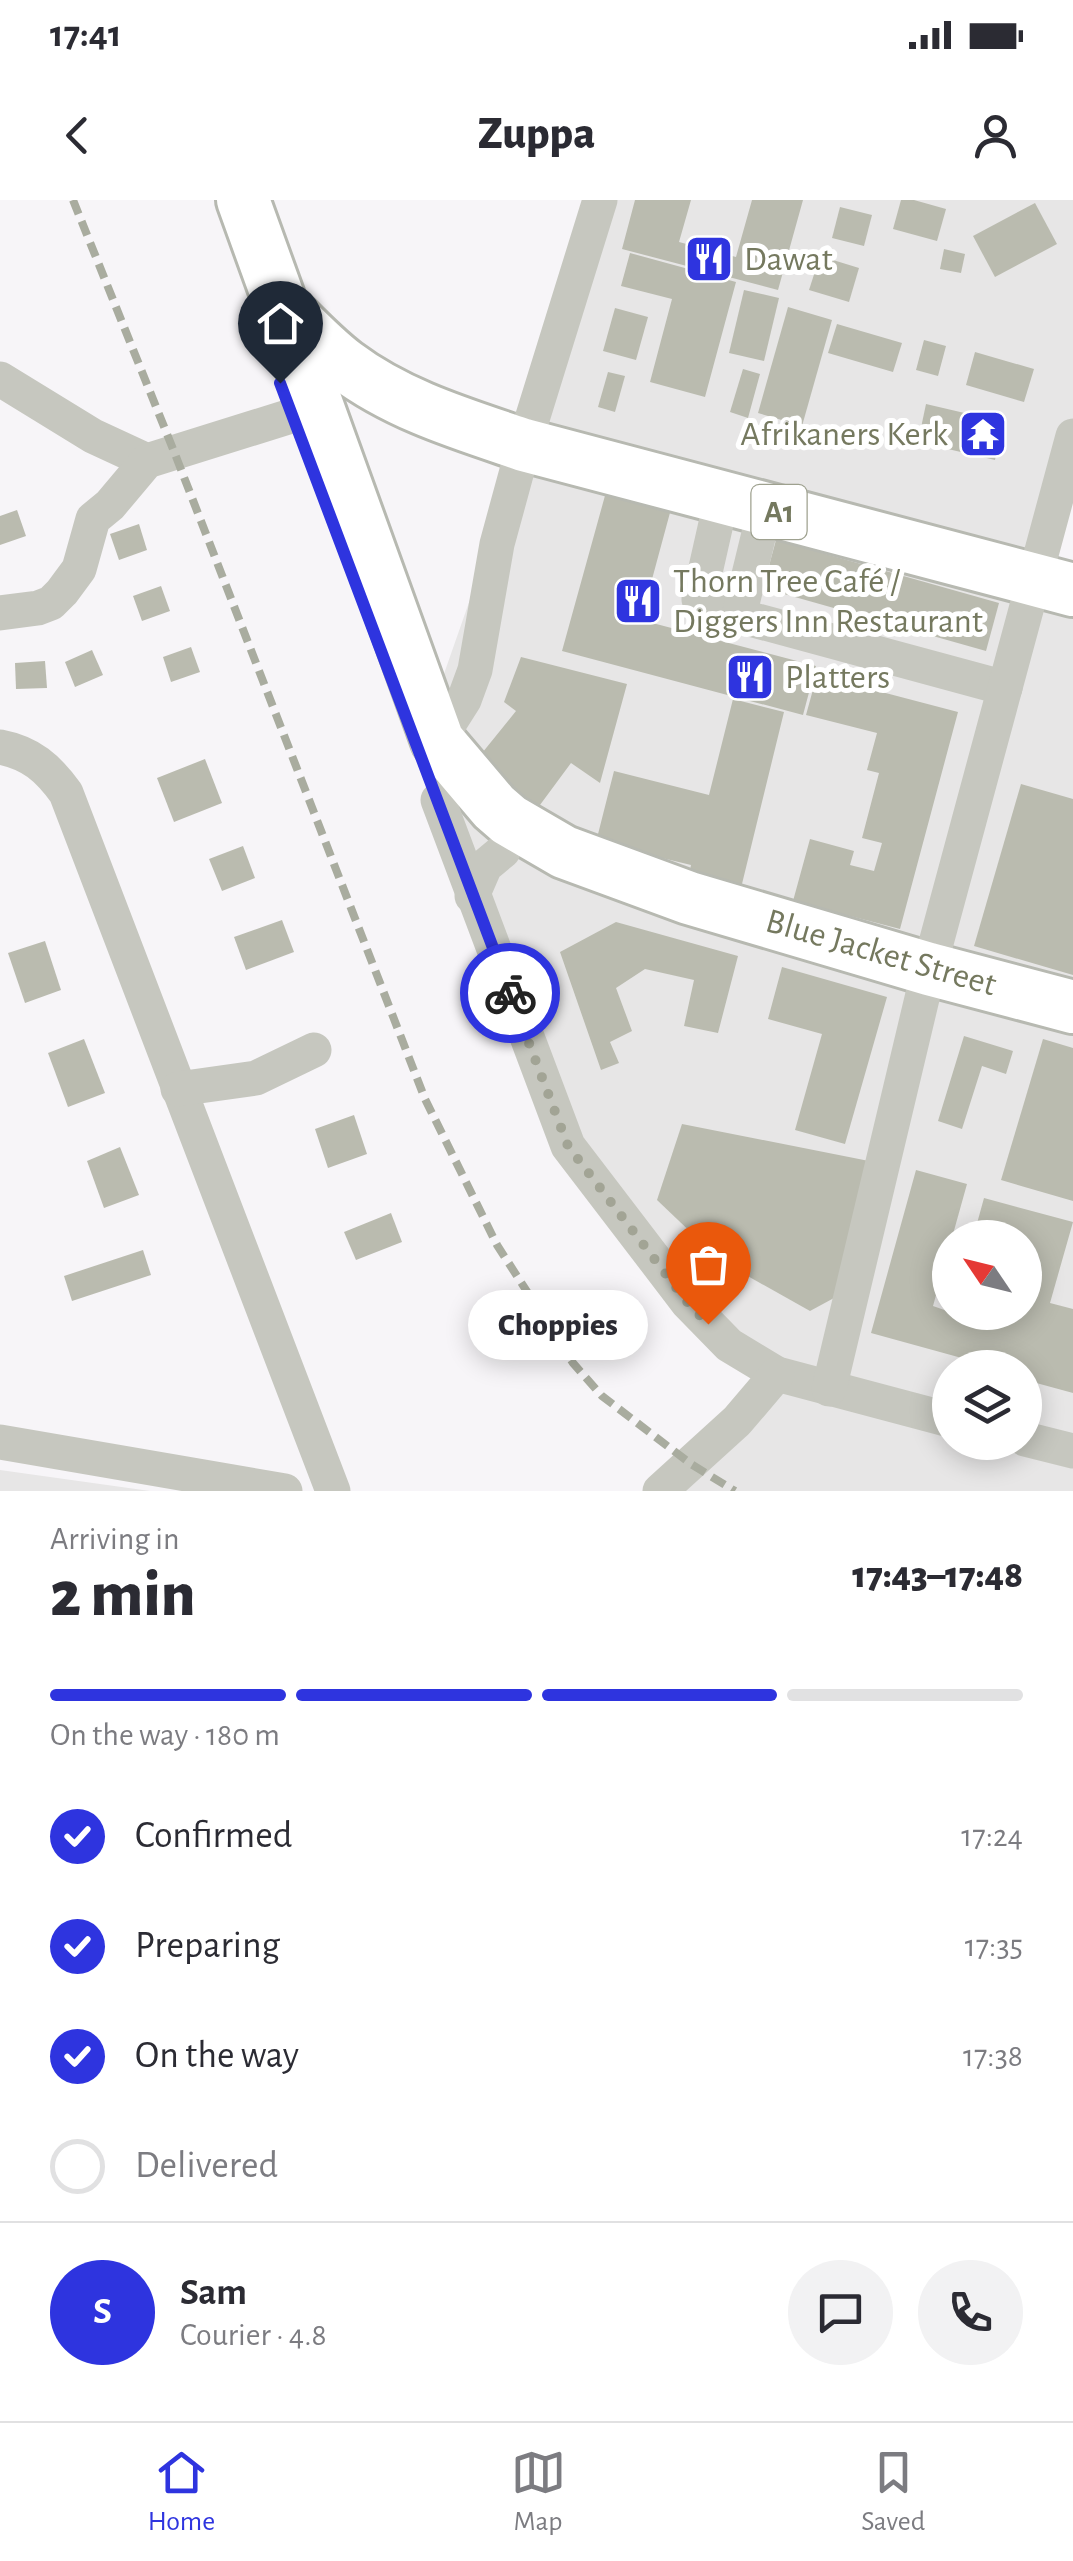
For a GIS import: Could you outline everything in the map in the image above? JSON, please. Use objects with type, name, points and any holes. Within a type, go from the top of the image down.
[{"type":"highway","name":"Blue Jacket Street","points":[[216,200],[291,416],[428,746],[494,807],[524,830],[564,852],[690,898],[1073,1007]]},
{"type":"highway","name":"Blue Jacket Street","points":[[243,200],[283,307],[428,746],[438,800],[474,834],[546,869],[654,895],[690,898]]},
{"type":"highway","name":"A1","points":[[283,307],[326,350],[386,392],[438,416],[524,445],[1054,585]]},
{"type":"street","points":[[428,746],[464,700],[475,670],[497,544],[600,200]]},
{"type":"street","points":[[0,378],[93,436],[147,461]]},
{"type":"street","points":[[0,613],[51,603],[73,581],[80,569],[92,519],[110,505],[147,461],[291,416]]},
{"type":"street","points":[[829,1389],[929,969],[1005,688],[1054,585],[1073,436]]},
{"type":"street","points":[[744,503],[739,616],[1005,688]]},
{"type":"street","points":[[0,747],[22,752],[39,762],[66,793],[334,1491]]},
{"type":"street","points":[[438,800],[568,1146],[688,1303],[729,1345],[777,1374],[932,1415]]},
{"type":"street","points":[[472,896],[485,866],[503,851]]},
{"type":"street","points":[[178,1090],[256,1078],[314,1050]]},
{"type":"street","points":[[660,1491],[737,1420],[777,1374]]},
{"type":"street","points":[[0,1442],[285,1491]]},
{"type":"street","points":[[1042,1443],[1073,1451]]},
{"type":"shaded area","points":[[600,200],[1073,200],[1073,436],[1034,579],[1073,590],[1073,1491],[660,1491],[776,1374],[568,1146],[417,751],[524,445]]},
{"type":"shaded area","points":[[0,1470],[150,1491],[0,1491]]},
{"type":"building","points":[[635,200],[691,200],[679,242],[736,257],[752,200],[803,200],[778,290],[622,249]]},
{"type":"building","points":[[901,200],[946,209],[937,241],[893,229]]},
{"type":"building","points":[[1035,203],[1057,244],[995,277],[973,236]]},
{"type":"building","points":[[840,207],[872,215],[864,246],[832,238]]},
{"type":"building","points":[[944,249],[965,254],[961,273],[940,269]]},
{"type":"building","points":[[630,253],[736,282],[705,397],[650,382],[672,299],[621,286]]},
{"type":"building","points":[[820,256],[859,268],[849,302],[809,290]]},
{"type":"building","points":[[744,290],[779,298],[764,361],[729,353]]},
{"type":"building","points":[[788,307],[832,320],[802,426],[758,413]]},
{"type":"building","points":[[615,308],[648,317],[636,360],[603,351]]},
{"type":"building","points":[[837,324],[902,343],[893,372],[828,353]]},
{"type":"building","points":[[924,340],[946,346],[938,376],[916,370]]},
{"type":"building","points":[[975,352],[1034,369],[1024,402],[966,385]]},
{"type":"building","points":[[743,369],[760,374],[748,418],[730,412]]},
{"type":"building","points":[[608,372],[625,376],[615,412],[598,407]]},
{"type":"building","points":[[926,404],[1003,422],[995,460],[918,442]]},
{"type":"building","points":[[606,492],[671,509],[641,620],[816,666],[803,715],[562,651]]},
{"type":"building","points":[[17,510],[26,536],[0,545],[0,516]]},
{"type":"building","points":[[139,524],[147,550],[119,560],[110,534]]},
{"type":"building","points":[[776,540],[999,603],[986,651],[763,588]]},
{"type":"building","points":[[161,586],[170,611],[142,621],[133,596]]},
{"type":"building","points":[[191,647],[200,672],[171,682],[163,657]]},
{"type":"building","points":[[92,650],[103,675],[75,687],[65,662]]},
{"type":"building","points":[[521,657],[627,684],[600,783],[571,763],[537,809],[474,763],[516,711],[504,702]]},
{"type":"building","points":[[45,661],[47,688],[16,689],[15,663]]},
{"type":"building","points":[[817,675],[958,712],[900,929],[793,901],[810,839],[854,851],[850,865],[874,871],[882,843],[862,838],[879,773],[867,770],[877,733],[806,715]]},
{"type":"building","points":[[733,699],[784,712],[741,888],[689,875],[691,865],[596,842],[614,771],[709,795]]},
{"type":"building","points":[[205,759],[222,803],[174,822],[157,778]]},
{"type":"building","points":[[1021,784],[1073,799],[1073,975],[974,946]]},
{"type":"building","points":[[243,846],[255,878],[222,891],[209,859]]},
{"type":"building","points":[[282,920],[294,952],[246,970],[234,937]]},
{"type":"building","points":[[616,922],[738,956],[718,1033],[684,1026],[694,980],[645,969],[616,988],[632,1031],[610,1042],[619,1063],[601,1070],[560,952]]},
{"type":"building","points":[[45,941],[61,990],[25,1003],[8,953]]},
{"type":"building","points":[[782,967],[887,997],[845,1144],[795,1130],[822,1034],[768,1019]]},
{"type":"building","points":[[964,1036],[1013,1051],[1006,1074],[982,1066],[962,1129],[938,1121]]},
{"type":"building","points":[[84,1039],[105,1093],[68,1107],[48,1053]]},
{"type":"building","points":[[1043,1039],[1073,1048],[1073,1201],[1001,1180]]},
{"type":"building","points":[[354,1115],[367,1154],[328,1168],[315,1129]]},
{"type":"building","points":[[682,1124],[869,1161],[834,1298],[810,1311],[721,1261],[657,1200]]},
{"type":"building","points":[[120,1147],[139,1195],[104,1208],[87,1161]]},
{"type":"building","points":[[916,1170],[967,1184],[957,1220],[932,1220],[932,1330],[1042,1330],[1042,1220],[978,1220],[984,1198],[1073,1222],[1050,1303],[1073,1309],[1073,1393],[1042,1385],[1042,1350],[933,1350],[871,1333]]},
{"type":"building","points":[[391,1213],[402,1242],[356,1260],[344,1232]]},
{"type":"building","points":[[143,1250],[151,1275],[72,1301],[64,1276]]},
{"type":"railway","points":[[73,200],[425,1099],[497,1245],[573,1363],[602,1396],[691,1464],[735,1491]]},
{"type":"way so far","points":[[510,993],[568,1146],[708,1324]]},
{"type":"place","name":"Dawat","points":[[709,259]]},
{"type":"place","name":"Afrikaners Kerk","points":[[983,434]]},
{"type":"place","name":"Thorn Tree Café / Diggers Inn Restaurant","points":[[638,601]]},
{"type":"place","name":"Platters","points":[[750,677]]},
{"type":"place","name":"Choppies","points":[[708,1324]]},
{"type":"route","points":[[280,383],[510,993]]}]
